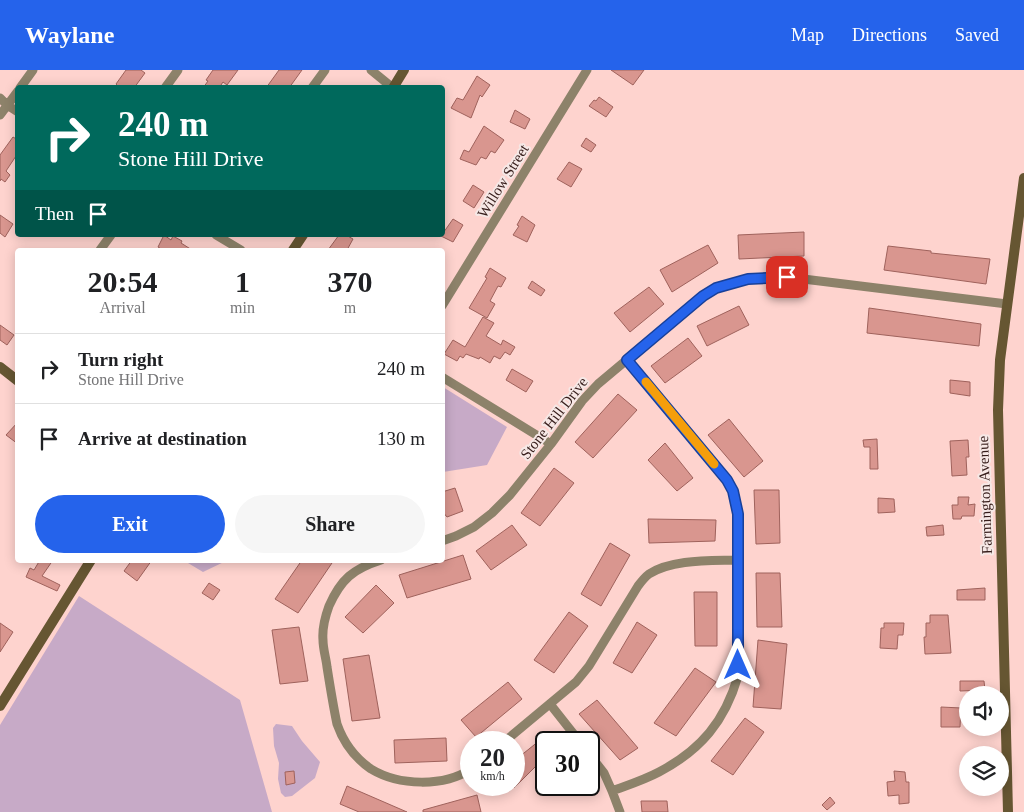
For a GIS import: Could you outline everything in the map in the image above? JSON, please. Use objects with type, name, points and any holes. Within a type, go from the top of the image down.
[{"type":"street","points":[[22,85],[33,70]]},
{"type":"street","points":[[167,85],[178,70]]},
{"type":"street","points":[[314,85],[325,70]]},
{"type":"street","points":[[371,70],[389,85]]},
{"type":"street","points":[[395,85],[404,70]]},
{"type":"street","name":"Willow Street","points":[[445,301],[587,70]]},
{"type":"street","points":[[0,116],[15,95]]},
{"type":"street","points":[[0,98],[15,110]]},
{"type":"street","name":"Farmington Avenue","points":[[1008,812],[998,418],[1000,368],[1024,178]]},
{"type":"street","points":[[101,248],[110,237]]},
{"type":"street","points":[[219,237],[238,248]]},
{"type":"street","points":[[294,248],[302,237]]},
{"type":"street","name":"Stone Hill Drive","points":[[445,540],[474,527],[492,513],[510,496],[582,401],[598,384],[703,296],[716,288],[748,279],[787,277],[1007,304]]},
{"type":"street","points":[[612,791],[658,773],[697,746],[710,732],[722,714],[733,692],[738,676],[738,514],[736,500],[727,480],[627,360]]},
{"type":"street","points":[[0,367],[15,376]]},
{"type":"street","points":[[445,379],[551,444]]},
{"type":"street","points":[[517,731],[576,682],[638,586],[647,576],[660,568],[677,563],[738,560]]},
{"type":"street","points":[[0,706],[89,563]]},
{"type":"street","points":[[371,563],[355,571],[342,582],[326,614],[323,640],[336,724],[348,746],[360,760],[372,769],[396,778],[414,782],[443,780],[460,775]]},
{"type":"street","points":[[550,704],[571,731]]},
{"type":"street","points":[[600,768],[604,773],[620,812]]},
{"type":"shaded area","points":[[445,388],[507,427],[487,465],[445,472]]},
{"type":"shaded area","points":[[188,563],[222,563],[203,572]]},
{"type":"shaded area","points":[[79,596],[240,700],[272,812],[0,812],[0,725]]},
{"type":"shaded area","points":[[276,724],[292,726],[320,762],[315,778],[292,796],[285,797],[281,793],[278,779],[279,763],[274,746],[273,728]]},
{"type":"building","points":[[126,70],[141,70],[145,73],[136,85],[116,84]]},
{"type":"building","points":[[213,70],[238,70],[227,85],[223,82],[221,85],[205,85],[208,81],[206,80]]},
{"type":"building","points":[[279,70],[302,70],[291,85],[268,85]]},
{"type":"building","points":[[611,70],[644,70],[633,85]]},
{"type":"building","points":[[477,76],[490,85],[482,97],[480,95],[471,118],[451,108],[457,98],[463,100]]},
{"type":"building","points":[[599,97],[613,107],[606,117],[589,106]]},
{"type":"building","points":[[515,110],[530,119],[525,129],[510,122]]},
{"type":"building","points":[[484,126],[504,140],[495,153],[491,151],[486,159],[481,157],[476,165],[460,159],[464,150],[469,152]]},
{"type":"building","points":[[13,137],[15,138],[15,158],[6,171],[10,175],[5,182],[1,179],[0,181],[0,155]]},
{"type":"building","points":[[586,138],[596,145],[591,152],[581,146]]},
{"type":"building","points":[[569,162],[582,169],[571,187],[557,179]]},
{"type":"building","points":[[473,185],[484,192],[474,208],[463,201]]},
{"type":"building","points":[[0,215],[13,224],[5,237],[0,233]]},
{"type":"building","points":[[522,216],[535,225],[527,242],[513,235],[519,226],[517,225]]},
{"type":"building","points":[[453,219],[463,225],[453,242],[443,237],[445,237],[445,230]]},
{"type":"building","points":[[804,232],[804,256],[739,259],[738,235]]},
{"type":"building","points":[[163,237],[171,240],[175,237],[189,248],[160,248],[158,247]]},
{"type":"building","points":[[338,237],[350,237],[353,239],[348,248],[329,248]]},
{"type":"building","points":[[708,245],[718,263],[672,292],[660,270]]},
{"type":"building","points":[[888,246],[931,251],[931,253],[990,259],[986,284],[884,270]]},
{"type":"building","points":[[490,268],[506,278],[501,287],[498,286],[490,301],[495,304],[487,318],[469,308],[487,278],[485,277]]},
{"type":"building","points":[[532,281],[545,290],[541,296],[528,288]]},
{"type":"building","points":[[649,287],[664,304],[630,332],[614,313]]},
{"type":"building","points":[[739,306],[749,325],[707,346],[697,326]]},
{"type":"building","points":[[869,308],[981,324],[979,346],[867,333]]},
{"type":"building","points":[[483,317],[494,323],[486,336],[501,345],[503,340],[515,347],[510,355],[505,352],[500,359],[494,356],[490,363],[480,357],[479,359],[466,354],[463,358],[460,356],[457,361],[445,355],[453,340],[465,347]]},
{"type":"building","points":[[0,325],[14,335],[7,345],[0,340]]},
{"type":"building","points":[[688,338],[702,356],[665,383],[651,366]]},
{"type":"building","points":[[512,369],[533,381],[526,392],[506,380]]},
{"type":"building","points":[[950,380],[970,382],[970,396],[950,393]]},
{"type":"building","points":[[618,394],[637,410],[593,458],[575,442]]},
{"type":"building","points":[[729,419],[763,461],[744,477],[708,435]]},
{"type":"building","points":[[15,425],[15,442],[6,435]]},
{"type":"building","points":[[877,439],[878,469],[870,469],[870,447],[864,447],[863,440]]},
{"type":"building","points":[[968,440],[969,457],[966,457],[967,475],[952,476],[950,441]]},
{"type":"building","points":[[665,443],[693,478],[677,491],[648,460]]},
{"type":"building","points":[[554,468],[574,483],[540,526],[521,513]]},
{"type":"building","points":[[455,488],[463,511],[447,517],[445,515],[445,491]]},
{"type":"building","points":[[754,490],[779,490],[780,543],[756,544]]},
{"type":"building","points":[[958,497],[969,497],[968,505],[975,504],[974,516],[962,516],[961,519],[953,519],[952,505],[958,505]]},
{"type":"building","points":[[878,498],[894,499],[895,512],[878,513]]},
{"type":"building","points":[[648,519],[716,520],[715,541],[649,543]]},
{"type":"building","points":[[512,525],[527,545],[491,570],[476,551]]},
{"type":"building","points":[[943,525],[944,535],[927,536],[926,527]]},
{"type":"building","points":[[610,543],[630,555],[601,606],[581,594]]},
{"type":"building","points":[[463,555],[471,579],[407,598],[399,575],[437,563],[445,563],[445,561]]},
{"type":"building","points":[[38,563],[51,563],[42,576],[60,585],[57,591],[26,577],[30,568],[34,570]]},
{"type":"building","points":[[130,563],[150,563],[137,581],[124,571]]},
{"type":"building","points":[[300,563],[332,563],[298,613],[275,599]]},
{"type":"building","points":[[756,573],[780,573],[782,627],[757,627]]},
{"type":"building","points":[[209,583],[220,590],[213,600],[202,593]]},
{"type":"building","points":[[376,585],[394,603],[363,633],[345,617]]},
{"type":"building","points":[[985,588],[985,600],[957,600],[957,590]]},
{"type":"building","points":[[694,592],[717,592],[717,646],[695,646]]},
{"type":"building","points":[[569,612],[588,626],[554,673],[534,660]]},
{"type":"building","points":[[930,615],[948,615],[951,653],[925,654],[924,637],[926,637],[926,623],[930,623]]},
{"type":"building","points":[[637,622],[657,635],[632,673],[613,663]]},
{"type":"building","points":[[0,623],[13,632],[0,652]]},
{"type":"building","points":[[884,623],[904,623],[903,635],[898,635],[897,649],[880,648],[881,628],[884,628]]},
{"type":"building","points":[[299,627],[308,681],[280,684],[272,630]]},
{"type":"building","points":[[758,640],[787,644],[781,709],[753,707]]},
{"type":"building","points":[[369,655],[380,718],[352,721],[343,659]]},
{"type":"building","points":[[695,668],[716,682],[676,736],[654,723]]},
{"type":"building","points":[[960,681],[984,681],[985,686],[960,686]]},
{"type":"building","points":[[508,682],[522,699],[483,731],[471,731],[461,720]]},
{"type":"building","points":[[597,700],[638,748],[620,760],[600,738],[600,731],[594,731],[579,714]]},
{"type":"building","points":[[941,707],[959,708],[959,727],[941,727]]},
{"type":"building","points":[[745,718],[764,732],[733,775],[711,761]]},
{"type":"building","points":[[446,738],[447,761],[395,763],[394,740]]},
{"type":"building","points":[[535,744],[535,767],[525,777],[525,752]]},
{"type":"building","points":[[294,771],[295,783],[286,785],[285,772]]},
{"type":"building","points":[[894,771],[905,772],[906,782],[909,782],[909,803],[899,804],[899,795],[888,796],[887,782],[895,781]]},
{"type":"building","points":[[347,786],[407,812],[359,812],[340,804]]},
{"type":"building","points":[[477,796],[481,812],[423,812],[423,810]]},
{"type":"building","points":[[830,797],[835,803],[827,810],[822,805]]},
{"type":"building","points":[[641,801],[667,801],[668,812],[642,812]]},
{"type":"slow traffic","points":[[646,382],[714,464]]},
{"type":"route","points":[[738,665],[738,514],[733,491],[727,480],[627,360],[703,296],[716,288],[748,279],[787,277]]}]
